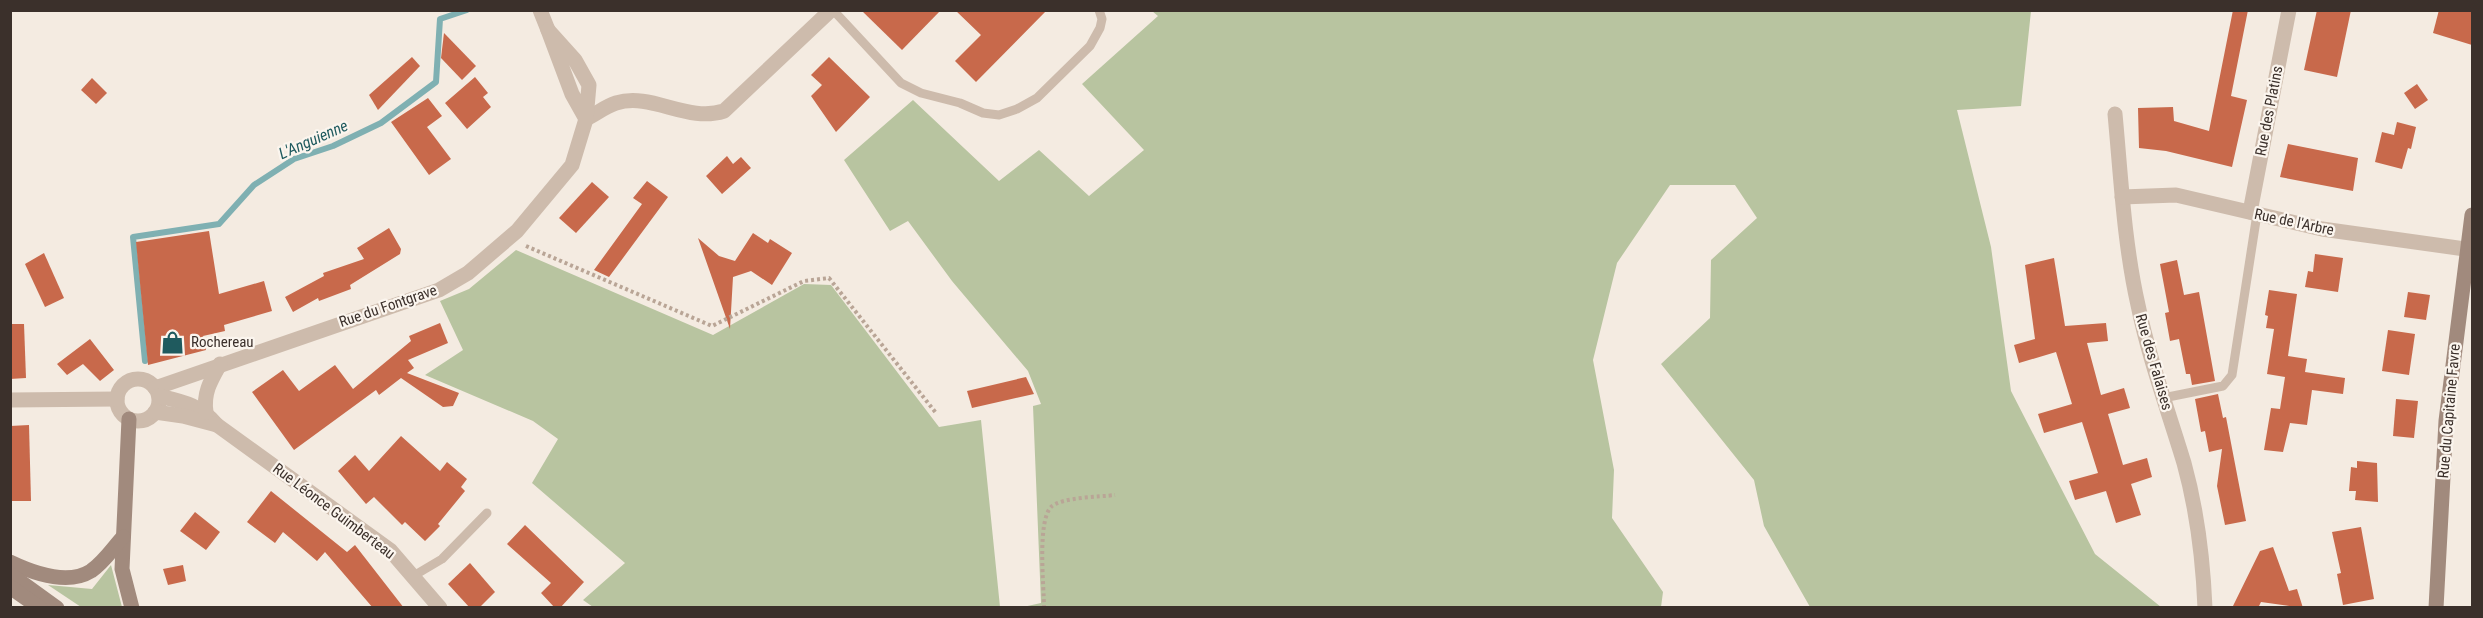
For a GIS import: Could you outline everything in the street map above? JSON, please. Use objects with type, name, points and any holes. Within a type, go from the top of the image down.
[{"type":"main road","name":"Rue du Capitaine Favre","points":[[2436,608],[2446,421],[2470,250],[2472,215]]},
{"type":"main road","points":[[129,419],[122,569],[132,608]]},
{"type":"main road","points":[[10,562],[56,578],[76,575],[89,572],[123,537]]},
{"type":"main road","points":[[10,574],[57,608]]},
{"type":"main road","points":[[10,587],[40,608]]},
{"type":"street","name":"Rue du Fontgrave","points":[[157,392],[220,364],[439,290],[468,273],[517,231],[572,165],[586,119],[591,92],[585,74],[548,30],[540,10]]},
{"type":"street","points":[[586,119],[616,103],[639,101],[696,114],[711,115],[724,111],[832,10]]},
{"type":"street","name":"Rue des Platins","points":[[2253,213],[2289,10]]},
{"type":"street","name":"Rue des Falaises","points":[[2115,114],[2122,196],[2137,303],[2184,464],[2198,523],[2205,608]]},
{"type":"street","name":"Rue de l'Arbre","points":[[2122,196],[2176,195],[2322,229],[2470,250]]},
{"type":"street","points":[[206,412],[204,401],[210,382],[220,364]]},
{"type":"street","points":[[132,380],[145,380],[157,392],[155,412],[143,420],[129,419],[120,411],[117,399],[122,387],[132,380]]},
{"type":"street","name":"Rue Léonce Guimberteau","points":[[157,392],[194,404],[206,412],[217,425],[390,550],[414,575],[440,608]]},
{"type":"street","points":[[10,399],[117,399]]},
{"type":"street","name":"Rue Léonce Guimberteau","points":[[155,412],[183,416],[217,425]]},
{"type":"lane","points":[[832,10],[901,83],[921,93],[983,113],[999,115],[1017,110],[1037,98],[1090,46],[1100,28],[1102,19],[1099,10]]},
{"type":"lane","points":[[2163,398],[2223,386],[2229,382],[2232,375],[2253,213]]},
{"type":"lane","points":[[414,575],[442,559],[487,513]]},
{"type":"path","points":[[507,238],[712,327],[804,281],[829,278],[936,413]]},
{"type":"path","points":[[1044,608],[1044,521],[1051,507],[1062,501],[1115,495]]},
{"type":"green space","points":[[1152,11],[2031,11],[2021,106],[1957,110],[1991,247],[2011,391],[2095,554],[2161,607],[1810,607],[1764,526],[1754,480],[1661,364],[1710,318],[1711,260],[1757,218],[1735,185],[1670,185],[1617,263],[1593,360],[1614,470],[1612,518],[1663,592],[1661,607],[1023,607],[1041,603],[1033,406],[1041,404],[1028,371],[952,281],[908,221],[890,231],[844,160],[913,100],[999,181],[1039,150],[1089,196],[1144,150],[1082,84],[1158,16]]},
{"type":"green space","points":[[516,250],[713,335],[804,284],[831,285],[939,427],[981,420],[1000,607],[593,607],[583,600],[625,563],[532,483],[558,439],[533,421],[425,375],[463,350],[440,301],[469,289]]},
{"type":"green space","points":[[111,565],[122,607],[81,607],[48,585],[92,589]]},
{"type":"building","points":[[861,10],[941,10],[902,50]]},
{"type":"building","points":[[955,10],[1047,10],[976,82],[955,61],[981,35]]},
{"type":"building","points":[[2233,10],[2248,10],[2231,96],[2247,100],[2232,167],[2166,151],[2139,148],[2138,108],[2173,107],[2174,121],[2209,131]]},
{"type":"building","points":[[2317,10],[2351,10],[2337,77],[2304,70]]},
{"type":"building","points":[[2439,10],[2472,10],[2472,45],[2433,33]]},
{"type":"building","points":[[444,33],[476,66],[462,80],[441,58]]},
{"type":"building","points":[[412,57],[420,66],[378,110],[369,95]]},
{"type":"building","points":[[829,57],[870,97],[836,132],[811,96],[822,85],[811,75]]},
{"type":"building","points":[[475,77],[488,93],[483,97],[491,107],[467,129],[445,103]]},
{"type":"building","points":[[92,78],[107,93],[96,104],[81,90]]},
{"type":"building","points":[[2417,84],[2428,100],[2415,109],[2404,93]]},
{"type":"building","points":[[428,98],[442,116],[427,127],[451,159],[429,175],[391,122]]},
{"type":"building","points":[[2397,122],[2416,127],[2411,149],[2408,148],[2402,169],[2375,162],[2382,132],[2394,135]]},
{"type":"building","points":[[2288,144],[2358,158],[2353,191],[2280,177]]},
{"type":"building","points":[[727,156],[733,164],[741,157],[751,168],[722,194],[706,176]]},
{"type":"building","points":[[647,181],[668,197],[609,277],[594,270],[642,204],[633,198]]},
{"type":"building","points":[[592,182],[609,197],[576,233],[559,218]]},
{"type":"building","points":[[389,228],[401,249],[400,254],[350,285],[351,289],[319,301],[318,298],[293,312],[285,297],[324,276],[323,273],[364,259],[357,248]]},
{"type":"building","points":[[209,231],[219,294],[264,281],[272,311],[224,325],[225,331],[203,336],[206,350],[148,365],[136,242]]},
{"type":"building","points":[[753,233],[768,243],[770,239],[792,253],[772,285],[751,271],[733,277],[730,329],[698,238],[719,256],[735,261]]},
{"type":"building","points":[[44,253],[64,298],[45,307],[25,264]]},
{"type":"building","points":[[2315,254],[2343,258],[2338,292],[2305,287],[2308,271],[2313,272]]},
{"type":"building","points":[[2054,258],[2065,326],[2106,323],[2108,341],[2087,343],[2101,395],[2124,388],[2130,408],[2108,414],[2123,465],[2147,458],[2152,477],[2131,484],[2141,515],[2116,523],[2106,491],[2075,500],[2069,481],[2098,473],[2082,422],[2044,433],[2038,414],[2072,404],[2056,352],[2019,363],[2014,345],[2035,339],[2025,265]]},
{"type":"building","points":[[2177,260],[2184,295],[2199,292],[2215,381],[2192,385],[2190,374],[2186,374],[2179,339],[2170,341],[2165,313],[2169,312],[2160,264]]},
{"type":"building","points":[[2269,290],[2297,294],[2288,356],[2307,359],[2305,372],[2345,378],[2343,394],[2312,390],[2307,425],[2290,423],[2283,452],[2264,450],[2271,408],[2280,409],[2285,377],[2267,374],[2274,329],[2266,328],[2268,316],[2265,315]]},
{"type":"building","points":[[2408,292],[2430,295],[2426,320],[2404,317]]},
{"type":"building","points":[[440,323],[448,343],[408,360],[414,368],[407,373],[459,393],[453,406],[443,407],[401,378],[379,395],[376,390],[294,450],[252,392],[283,370],[299,391],[335,365],[353,389],[411,341],[409,336]]},
{"type":"building","points":[[10,324],[24,324],[26,378],[10,379]]},
{"type":"building","points":[[2388,330],[2415,334],[2409,375],[2382,371]]},
{"type":"building","points":[[90,339],[114,370],[100,381],[83,364],[67,375],[57,364]]},
{"type":"building","points":[[1026,377],[1034,394],[972,408],[967,391]]},
{"type":"building","points":[[2218,394],[2223,418],[2226,417],[2246,521],[2225,525],[2217,486],[2222,449],[2209,452],[2205,431],[2201,432],[2195,399]]},
{"type":"building","points":[[2396,399],[2418,401],[2414,438],[2393,436]]},
{"type":"building","points":[[29,425],[31,501],[10,501],[10,426]]},
{"type":"building","points":[[401,436],[440,471],[447,462],[467,479],[461,487],[465,491],[438,524],[440,526],[425,541],[405,522],[402,525],[374,497],[366,504],[338,471],[355,455],[369,471]]},
{"type":"building","points":[[2357,461],[2377,463],[2378,502],[2355,500],[2356,491],[2349,491],[2351,467],[2357,468]]},
{"type":"building","points":[[271,491],[347,552],[355,545],[404,608],[373,608],[325,552],[317,561],[283,532],[275,543],[247,522]]},
{"type":"building","points":[[195,512],[220,532],[206,550],[180,531]]},
{"type":"building","points":[[525,525],[584,582],[560,608],[555,608],[541,593],[551,583],[507,544]]},
{"type":"building","points":[[2361,527],[2374,599],[2343,605],[2337,574],[2341,573],[2332,532]]},
{"type":"building","points":[[2273,547],[2289,591],[2297,589],[2303,608],[2261,602],[2258,608],[2232,608],[2260,551]]},
{"type":"building","points":[[470,563],[495,592],[479,608],[470,608],[448,584]]},
{"type":"building","points":[[183,565],[186,581],[168,585],[163,569]]},
{"type":"waterway","name":"L'Anguienne","points":[[145,361],[133,237],[219,224],[254,185],[294,159],[333,146],[381,123],[436,82],[440,19],[467,10]]},
{"type":"place","name":"Rochereau","points":[[173,342]]}]
